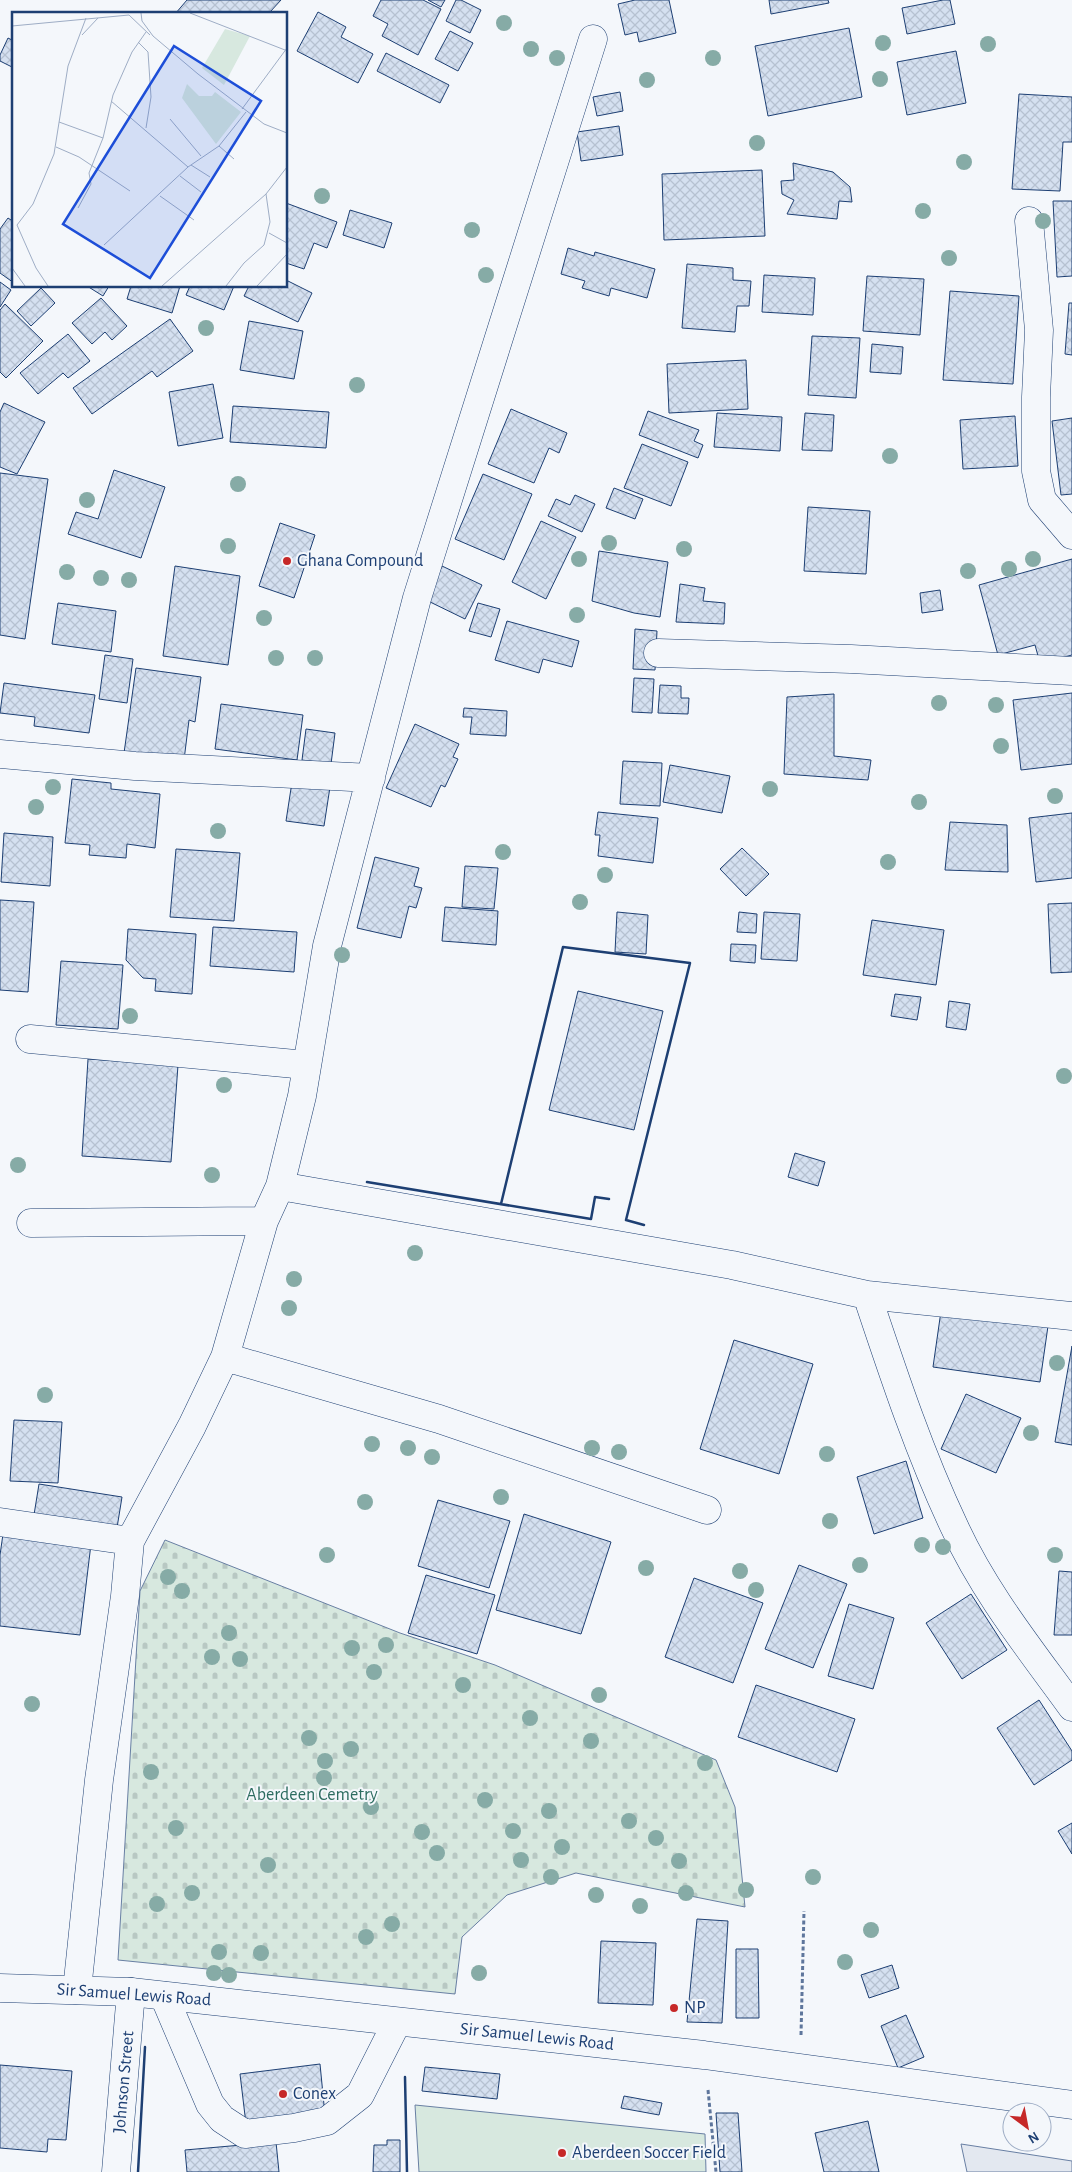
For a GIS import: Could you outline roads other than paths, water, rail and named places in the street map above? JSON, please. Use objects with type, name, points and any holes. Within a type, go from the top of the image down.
[{"type":"street","points":[[77,1990],[99,1780],[125,1596],[130,1541],[192,1426],[225,1357],[264,1221],[280,1186],[302,1096],[327,946],[417,598],[593,39]]},
{"type":"street","points":[[1029,221],[1039,330],[1036,397],[1036,471],[1042,500],[1072,535]]},
{"type":"street","points":[[658,653],[851,659],[1072,671]]},
{"type":"street","points":[[0,754],[135,766],[371,778]]},
{"type":"street","points":[[30,1039],[306,1065]]},
{"type":"street","points":[[280,1186],[732,1265],[867,1295],[1072,1316]]},
{"type":"street","points":[[31,1223],[264,1221]]},
{"type":"street","points":[[867,1295],[906,1410],[954,1526],[991,1594],[1072,1707]]},
{"type":"street","points":[[225,1357],[439,1419],[707,1510]]},
{"type":"street","points":[[0,1522],[130,1541]]},
{"type":"street","name":"Sir Samuel Lewis Road","points":[[0,1988],[131,1992],[704,2055],[1072,2105]]},
{"type":"street","name":"Johnson Street","points":[[116,2172],[131,1992]]},
{"type":"street","points":[[164,1996],[210,2104],[222,2119],[245,2134],[327,2122],[360,2095],[398,2022]]},
{"type":"place","name":"Ghana Compound","points":[[287,561]]},
{"type":"place","name":"NP","points":[[674,2008]]},
{"type":"place","name":"Conex","points":[[283,2094]]},
{"type":"place","name":"Aberdeen Soccer Field","points":[[562,2153]]},
{"type":"park label","name":"Aberdeen Cemetry","points":[[312,1795]]}]
